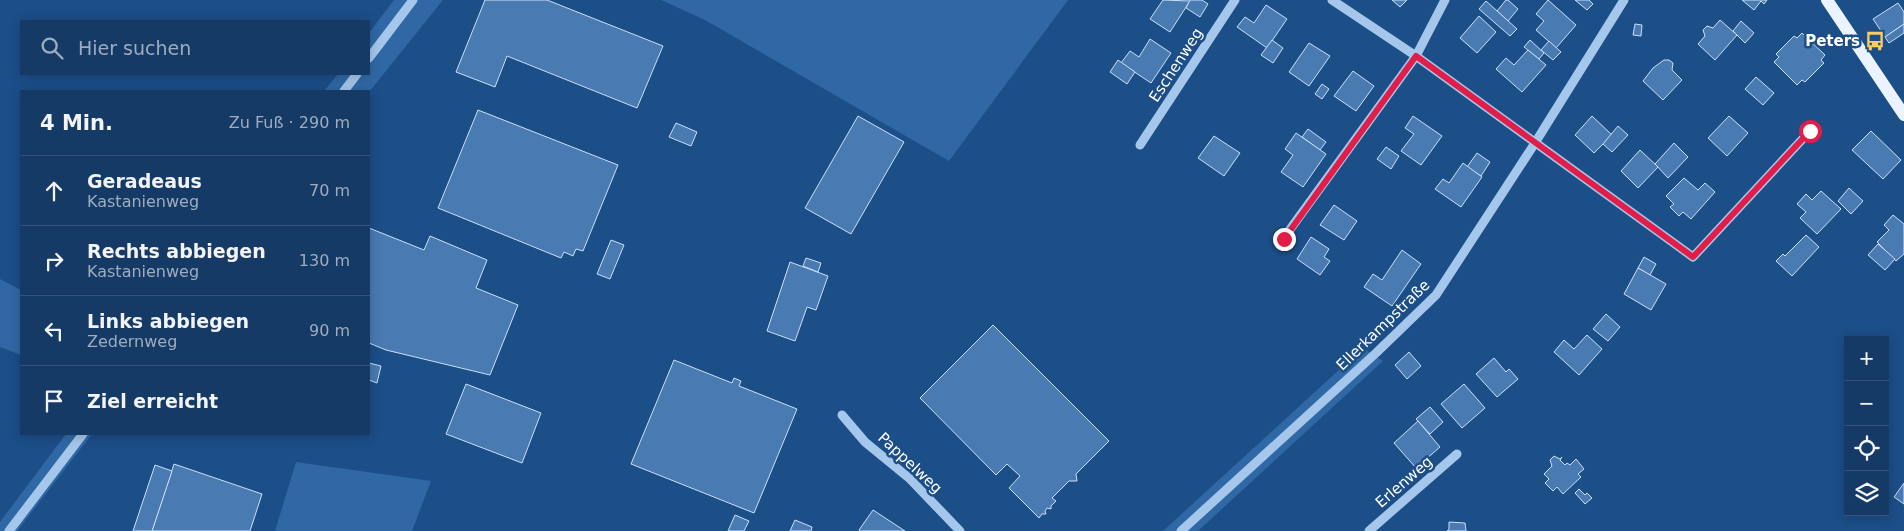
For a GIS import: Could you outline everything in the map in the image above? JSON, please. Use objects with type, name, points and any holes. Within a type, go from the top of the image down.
[{"type":"main road","points":[[1827,0],[1904,115]]},
{"type":"street","points":[[370,57],[413,0]]},
{"type":"street","name":"Eschenweg","points":[[1140,145],[1234,0]]},
{"type":"street","points":[[1332,0],[1416,56],[1693,257],[1810,131]]},
{"type":"street","points":[[1284,239],[1416,56],[1445,0]]},
{"type":"street","name":"Ellerkampstraße","points":[[1181,531],[1376,354],[1436,295],[1535,143],[1624,0]]},
{"type":"street","points":[[345,90],[356,75]]},
{"type":"street","name":"Pappelweg","points":[[842,415],[865,442],[909,478],[960,531]]},
{"type":"street","points":[[9,531],[82,435]]},
{"type":"street","name":"Erlenweg","points":[[1370,531],[1457,454]]},
{"type":"shaded area","points":[[394,0],[443,0],[370,91],[325,90],[337,75],[370,75],[370,32]]},
{"type":"shaded area","points":[[661,0],[1068,0],[949,161],[705,20]]},
{"type":"shaded area","points":[[0,279],[20,289],[20,355],[0,347]]},
{"type":"shaded area","points":[[1363,348],[1383,361],[1198,531],[1163,531]]},
{"type":"shaded area","points":[[65,435],[91,435],[17,531],[0,531],[0,522]]},
{"type":"shaded area","points":[[296,462],[431,481],[412,531],[275,531]]},
{"type":"building","points":[[485,0],[547,0],[663,46],[637,108],[507,56],[495,87],[456,72]]},
{"type":"building","points":[[1163,0],[1190,1],[1170,32],[1150,19]]},
{"type":"building","points":[[1190,0],[1202,0],[1208,4],[1200,17],[1186,8]]},
{"type":"building","points":[[1392,0],[1407,0],[1400,7]]},
{"type":"building","points":[[1506,0],[1518,9],[1508,21],[1497,11]]},
{"type":"building","points":[[1548,0],[1576,25],[1556,48],[1536,30],[1544,21],[1536,14]]},
{"type":"building","points":[[1575,0],[1589,0],[1593,4],[1587,10]]},
{"type":"building","points":[[1742,0],[1767,0],[1764,4],[1761,1],[1754,10]]},
{"type":"building","points":[[1486,1],[1517,29],[1510,36],[1479,9]]},
{"type":"building","points":[[1898,3],[1904,12],[1904,24],[1885,37],[1873,19]]},
{"type":"building","points":[[1266,5],[1287,19],[1267,48],[1237,27],[1245,17],[1254,23]]},
{"type":"building","points":[[1479,16],[1496,32],[1477,53],[1460,38]]},
{"type":"building","points":[[1720,20],[1737,35],[1715,60],[1698,44],[1705,36],[1703,30],[1707,26],[1713,28]]},
{"type":"building","points":[[1741,21],[1754,33],[1745,43],[1733,31]]},
{"type":"building","points":[[1635,24],[1642,25],[1641,36],[1633,35]]},
{"type":"building","points":[[1904,24],[1904,33],[1889,43],[1885,37]]},
{"type":"building","points":[[1802,33],[1825,55],[1821,60],[1824,63],[1805,82],[1802,80],[1797,85],[1774,62],[1779,57],[1776,54],[1794,36],[1797,38]]},
{"type":"building","points":[[1150,39],[1171,53],[1151,83],[1121,63],[1130,51],[1139,57]]},
{"type":"building","points":[[1272,40],[1283,48],[1273,63],[1261,55]]},
{"type":"building","points":[[1530,40],[1544,53],[1539,59],[1524,47]]},
{"type":"building","points":[[1549,41],[1561,52],[1553,60],[1541,50]]},
{"type":"building","points":[[1309,43],[1330,56],[1309,86],[1289,72]]},
{"type":"building","points":[[1528,50],[1546,65],[1522,92],[1496,69],[1506,58],[1514,65]]},
{"type":"building","points":[[1118,60],[1135,72],[1127,84],[1110,72]]},
{"type":"building","points":[[1664,60],[1669,60],[1673,63],[1672,70],[1682,80],[1663,100],[1643,81],[1653,68]]},
{"type":"building","points":[[1353,71],[1374,86],[1356,111],[1334,96]]},
{"type":"building","points":[[1756,77],[1774,93],[1763,105],[1745,89]]},
{"type":"building","points":[[1322,84],[1329,89],[1322,99],[1315,94]]},
{"type":"building","points":[[478,110],[618,165],[583,251],[576,249],[573,256],[564,252],[561,258],[438,208]]},
{"type":"building","points":[[858,116],[904,142],[851,234],[805,208]]},
{"type":"building","points":[[1413,116],[1442,136],[1421,165],[1401,151],[1414,134],[1405,128]]},
{"type":"building","points":[[1592,116],[1612,135],[1594,153],[1575,135]]},
{"type":"building","points":[[1729,116],[1748,133],[1727,156],[1708,138]]},
{"type":"building","points":[[676,123],[697,132],[691,146],[669,137]]},
{"type":"building","points":[[1618,126],[1628,135],[1612,152],[1603,144]]},
{"type":"building","points":[[1308,129],[1326,142],[1320,150],[1302,137]]},
{"type":"building","points":[[1871,131],[1901,160],[1883,179],[1852,150]]},
{"type":"building","points":[[1296,133],[1326,154],[1303,187],[1281,172],[1293,155],[1285,149]]},
{"type":"building","points":[[1214,136],[1240,153],[1224,176],[1198,158]]},
{"type":"building","points":[[1674,143],[1688,157],[1668,178],[1655,164]]},
{"type":"building","points":[[1386,147],[1399,156],[1391,169],[1377,159]]},
{"type":"building","points":[[1640,150],[1658,167],[1638,188],[1621,171]]},
{"type":"building","points":[[1477,153],[1490,162],[1481,176],[1467,167]]},
{"type":"building","points":[[1463,163],[1482,177],[1461,207],[1435,189],[1443,179],[1449,183]]},
{"type":"building","points":[[1684,178],[1698,190],[1705,183],[1715,192],[1691,219],[1683,212],[1679,216],[1670,207],[1674,204],[1666,196]]},
{"type":"building","points":[[1849,188],[1863,201],[1851,214],[1838,201]]},
{"type":"building","points":[[1821,191],[1841,209],[1817,234],[1800,218],[1806,212],[1797,204],[1806,194],[1812,200]]},
{"type":"building","points":[[1334,205],[1357,221],[1344,240],[1320,225]]},
{"type":"building","points":[[1893,215],[1904,224],[1904,254],[1896,261],[1877,242],[1889,230],[1884,225]]},
{"type":"building","points":[[370,228],[424,250],[430,236],[487,260],[476,288],[518,305],[490,375],[386,350],[370,343]]},
{"type":"building","points":[[1806,235],[1819,247],[1792,276],[1776,261],[1783,254],[1785,256]]},
{"type":"building","points":[[1311,237],[1329,249],[1324,257],[1330,261],[1320,275],[1297,259]]},
{"type":"building","points":[[611,240],[624,245],[610,279],[597,274]]},
{"type":"building","points":[[1878,244],[1895,259],[1885,270],[1868,255]]},
{"type":"building","points":[[1402,250],[1421,264],[1392,306],[1364,287],[1373,274],[1382,280]]},
{"type":"building","points":[[1644,257],[1656,264],[1650,275],[1638,268]]},
{"type":"building","points":[[806,258],[821,263],[818,272],[803,266]]},
{"type":"building","points":[[790,262],[828,276],[816,310],[807,307],[795,341],[767,331]]},
{"type":"building","points":[[1638,268],[1666,284],[1651,310],[1624,294]]},
{"type":"building","points":[[1606,314],[1620,327],[1608,341],[1593,329]]},
{"type":"building","points":[[993,325],[1109,441],[1076,474],[1077,481],[1069,481],[1052,498],[1056,501],[1051,506],[1051,509],[1047,508],[1046,514],[1042,514],[1039,518],[1009,488],[1020,476],[1007,464],[996,475],[920,398]]},
{"type":"building","points":[[1587,335],[1602,349],[1579,375],[1554,352],[1564,340],[1574,349]]},
{"type":"building","points":[[1409,352],[1421,366],[1407,379],[1395,365]]},
{"type":"building","points":[[1494,358],[1506,372],[1509,369],[1518,379],[1497,397],[1476,374]]},
{"type":"building","points":[[674,360],[732,383],[734,378],[741,381],[739,386],[797,409],[754,513],[631,464]]},
{"type":"building","points":[[370,363],[381,366],[377,383],[370,380]]},
{"type":"building","points":[[466,384],[541,413],[522,463],[446,434]]},
{"type":"building","points":[[1464,384],[1485,408],[1462,428],[1441,404]]},
{"type":"building","points":[[1430,407],[1443,422],[1430,434],[1416,419]]},
{"type":"building","points":[[1418,421],[1440,447],[1416,468],[1394,443]]},
{"type":"building","points":[[1554,456],[1560,459],[1562,457],[1560,460],[1565,465],[1567,463],[1570,465],[1576,459],[1584,469],[1578,474],[1581,477],[1563,494],[1557,487],[1553,491],[1545,483],[1549,479],[1544,474],[1552,466],[1550,460]]},
{"type":"building","points":[[174,464],[262,494],[250,531],[152,531]]},
{"type":"building","points":[[155,465],[172,471],[152,531],[133,531]]},
{"type":"building","points":[[1904,483],[1904,504],[1894,497]]},
{"type":"building","points":[[1579,489],[1585,495],[1587,493],[1592,498],[1585,504],[1575,493]]},
{"type":"building","points":[[873,510],[905,531],[860,531]]},
{"type":"building","points":[[735,515],[749,521],[744,531],[728,531]]},
{"type":"building","points":[[795,520],[812,527],[811,531],[790,531]]},
{"type":"building","points":[[1449,522],[1465,523],[1466,531],[1447,531],[1449,529]]},
{"type":"place","name":"Peters","points":[[1875,41]]},
{"type":"route","points":[[1284,239],[1416,56],[1693,257],[1810,131]]}]
